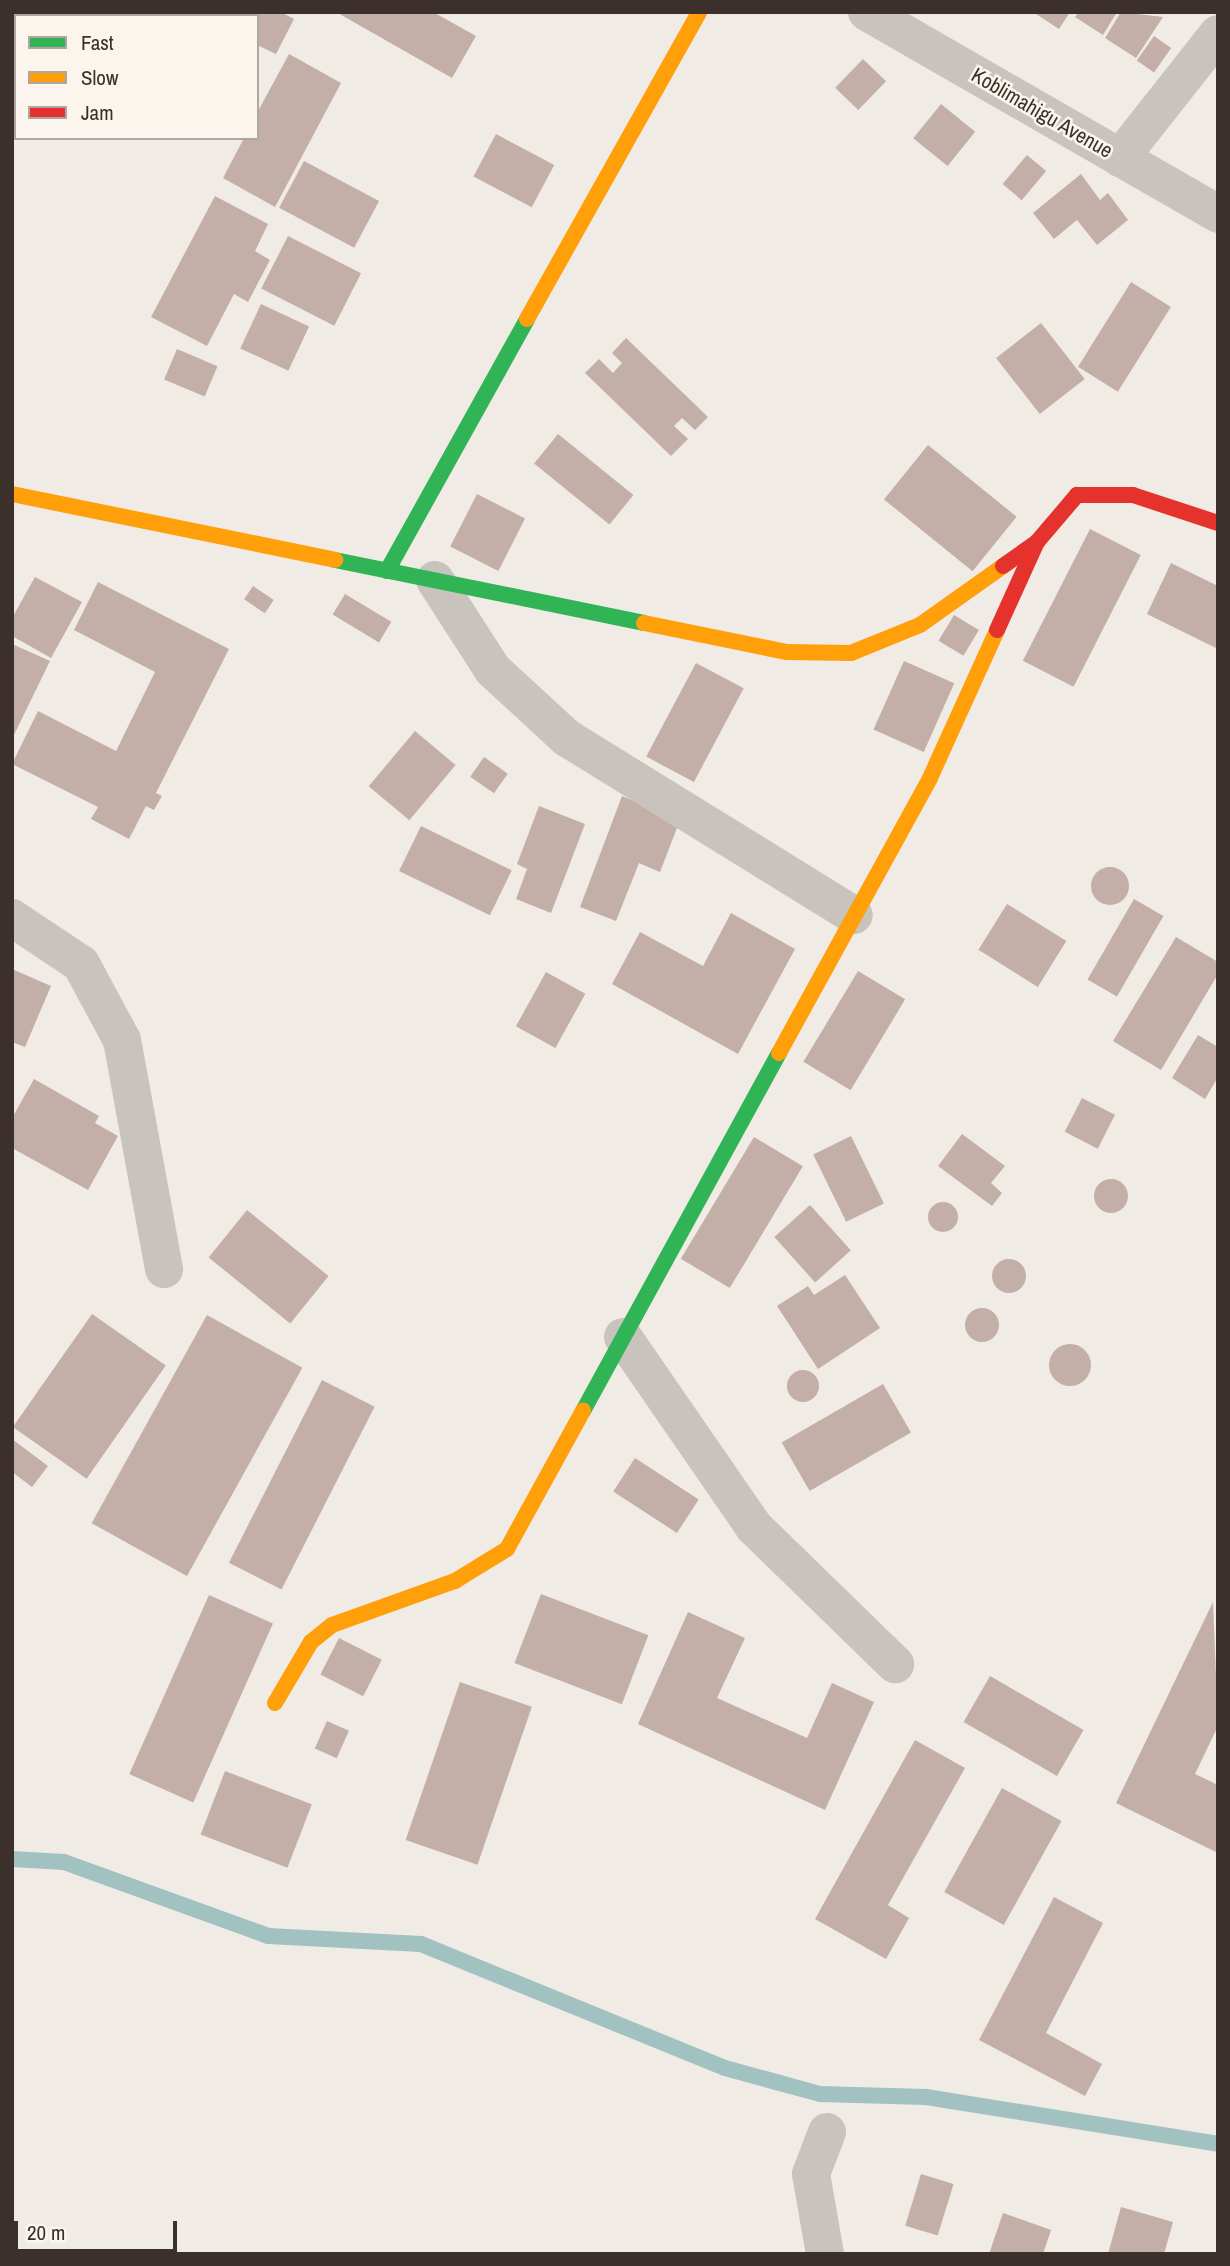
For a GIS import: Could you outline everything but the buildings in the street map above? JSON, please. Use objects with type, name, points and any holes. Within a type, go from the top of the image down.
[{"type":"street","points":[[387,571],[699,12]]},
{"type":"street","name":"Koblimahigu Avenue","points":[[867,12],[1218,214]]},
{"type":"street","points":[[1120,158],[1218,34]]},
{"type":"street","points":[[12,494],[787,652],[850,653],[920,625],[1037,542],[1077,495],[1133,495],[1218,523]]},
{"type":"street","points":[[275,1703],[311,1642],[332,1625],[455,1581],[507,1549],[930,778],[1037,542]]},
{"type":"street","points":[[435,580],[493,670],[567,738],[853,915]]},
{"type":"street","points":[[12,918],[81,964],[122,1040],[164,1269]]},
{"type":"street","points":[[623,1337],[754,1527],[895,1664]]},
{"type":"street","points":[[825,2254],[811,2174],[827,2132]]},
{"type":"waterway","points":[[12,1859],[64,1862],[268,1936],[421,1944],[725,2068],[820,2094],[926,2097],[1218,2144]]},
{"type":"traffic: fast","points":[[387,571],[527,319]]},
{"type":"traffic: fast","points":[[335,560],[644,623]]},
{"type":"traffic: fast","points":[[583,1411],[779,1053]]},
{"type":"traffic: slow","points":[[527,319],[699,12]]},
{"type":"traffic: slow","points":[[12,494],[335,560]]},
{"type":"traffic: slow","points":[[644,623],[787,652],[851,653],[920,625],[1003,566]]},
{"type":"traffic: slow","points":[[779,1053],[930,778],[997,630]]},
{"type":"traffic: slow","points":[[275,1703],[311,1642],[332,1625],[455,1581],[507,1549],[583,1411]]},
{"type":"traffic: jam","points":[[1003,566],[1037,542],[1077,495],[1133,495],[1218,523]]},
{"type":"traffic: jam","points":[[997,630],[1037,542]]}]
